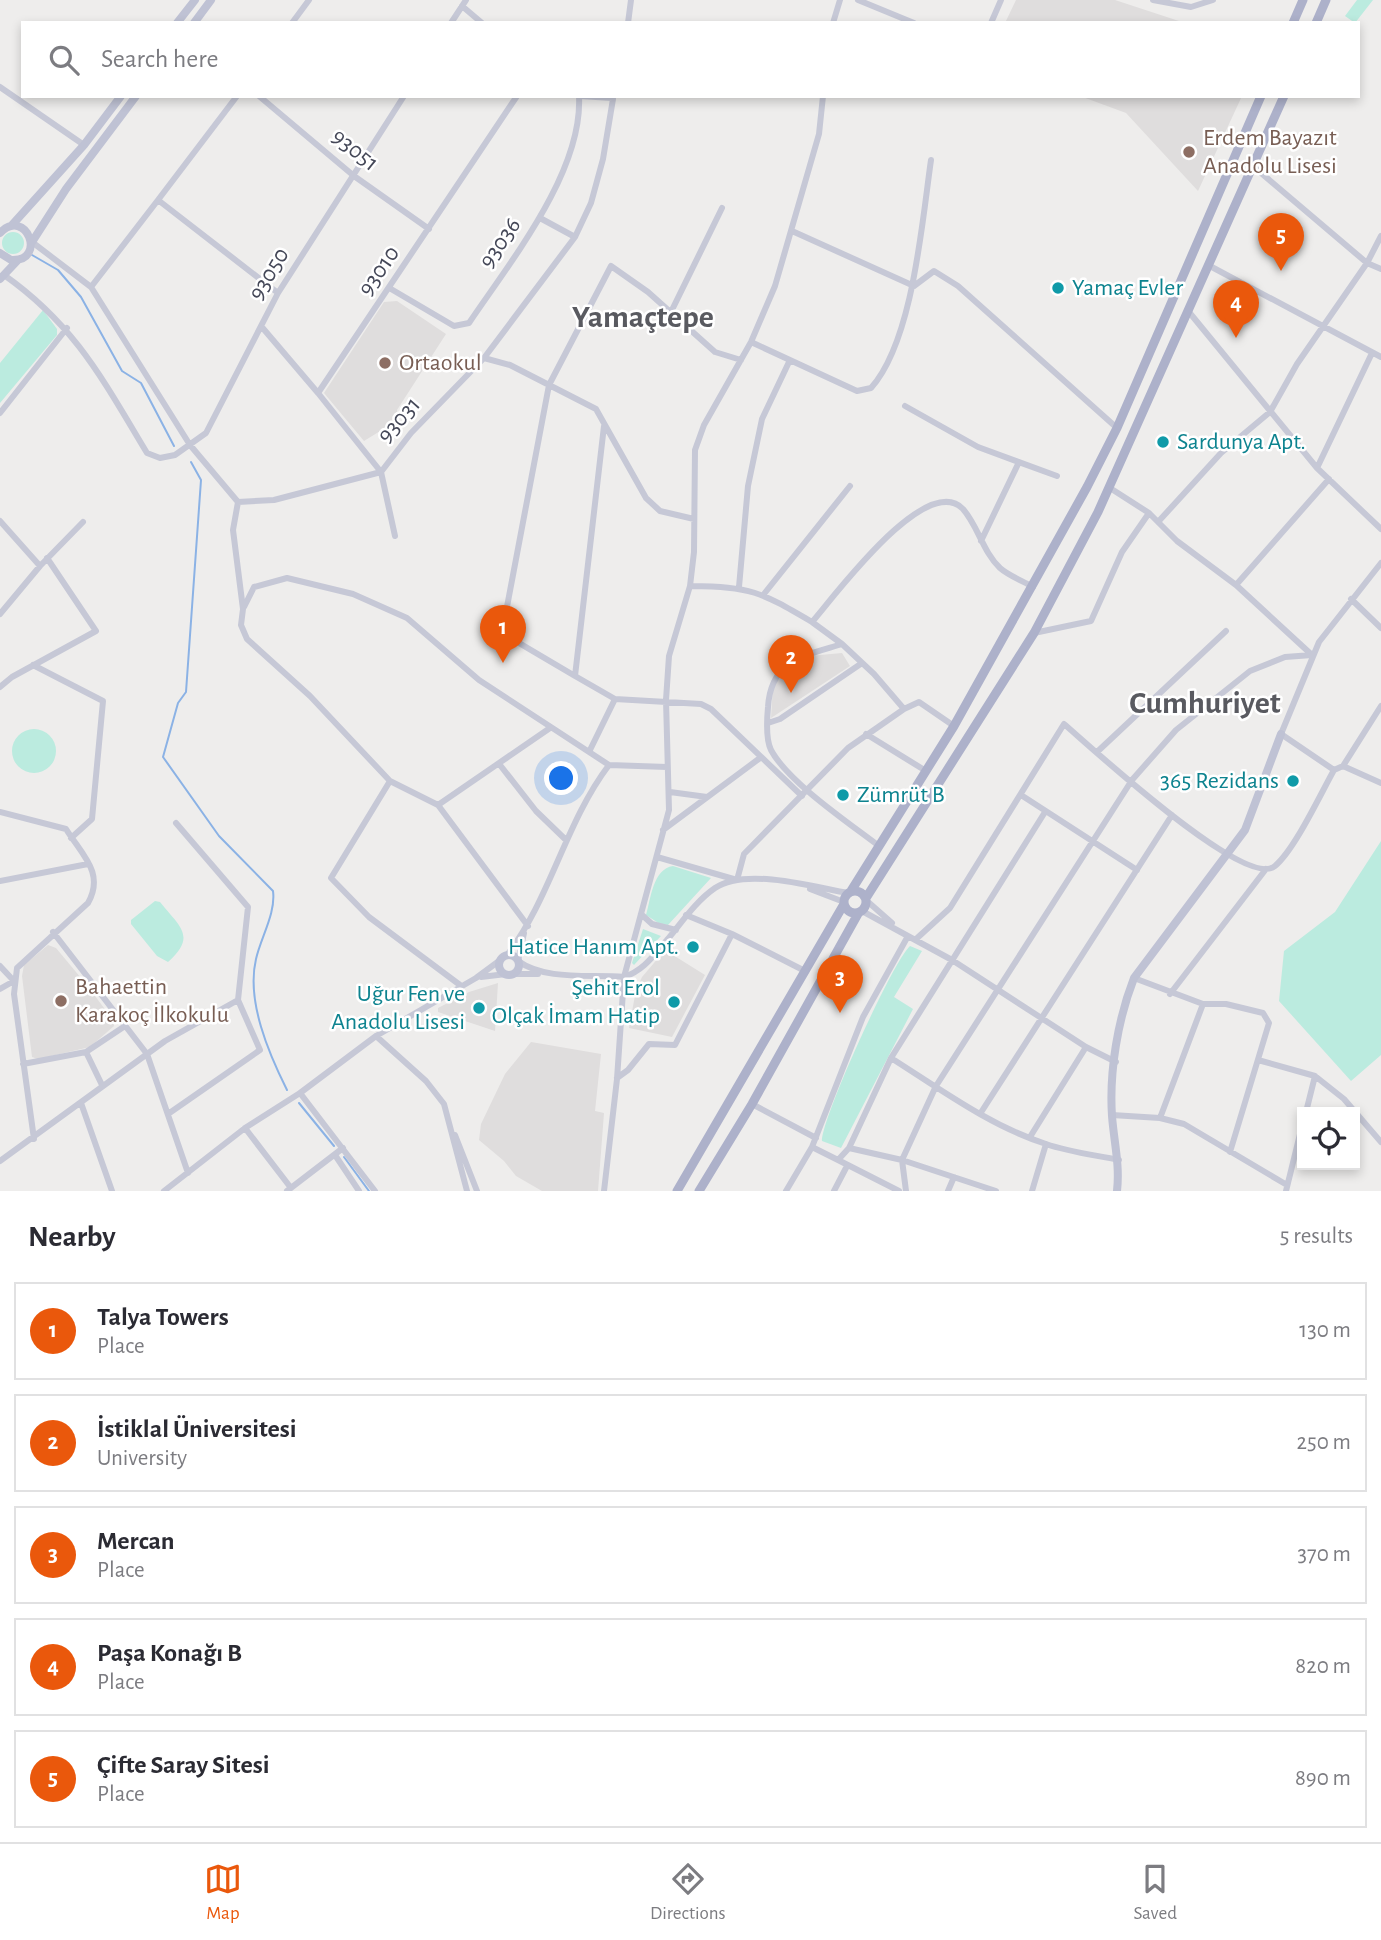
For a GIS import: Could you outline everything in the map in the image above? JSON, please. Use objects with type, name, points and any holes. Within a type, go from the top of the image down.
[{"type":"main road","points":[[1294,21],[1303,0]]},
{"type":"main road","points":[[1317,21],[1326,0]]},
{"type":"main road","points":[[677,1191],[803,970],[954,726],[1033,587],[1117,428],[1260,98]]},
{"type":"main road","points":[[699,1191],[752,1104],[863,906],[1034,633],[1110,488],[1283,98]]},
{"type":"main road","points":[[847,898],[862,892],[863,906]]},
{"type":"main road","points":[[847,898],[851,912],[863,906]]},
{"type":"street","points":[[178,21],[187,5],[195,0]]},
{"type":"street","points":[[195,21],[211,0]]},
{"type":"street","points":[[293,21],[309,0]]},
{"type":"street","points":[[628,21],[631,0]]},
{"type":"street","points":[[834,21],[840,0]]},
{"type":"street","points":[[858,0],[909,21]]},
{"type":"street","points":[[992,21],[1001,0]]},
{"type":"street","points":[[1153,0],[1191,8],[1213,0]]},
{"type":"street","points":[[452,21],[464,3],[480,21]]},
{"type":"street","points":[[0,87],[84,145]]},
{"type":"street","points":[[0,233],[12,225],[84,145],[119,98]]},
{"type":"street","points":[[0,413],[66,328],[39,299],[2,277],[17,261],[26,256],[66,189],[134,98]]},
{"type":"street","points":[[91,288],[235,98]]},
{"type":"street","name":"93051","points":[[261,98],[354,176],[429,229]]},
{"type":"street","name":"93050","points":[[66,328],[100,374],[147,453],[160,458],[175,455],[190,445],[206,433],[278,293],[403,98]]},
{"type":"street","name":"93010","points":[[318,393],[391,289],[516,98]]},
{"type":"street","name":"93036","points":[[391,289],[454,326],[469,323],[540,218],[562,176],[580,111],[579,98]]},
{"type":"street","name":"93031","points":[[238,502],[274,500],[381,472],[411,433],[484,358],[575,237],[592,203],[603,159],[613,98]]},
{"type":"street","points":[[604,1191],[617,1079],[624,977],[657,857],[670,792],[666,700],[669,656],[690,586],[695,450],[704,425],[751,342],[775,286],[819,134],[823,98]]},
{"type":"street","points":[[751,342],[789,362],[857,391],[865,391],[879,379],[914,286],[931,160]]},
{"type":"street","points":[[1254,167],[1367,263],[1381,269]]},
{"type":"street","points":[[158,200],[278,293]]},
{"type":"street","points":[[671,313],[722,208]]},
{"type":"street","points":[[540,218],[575,237]]},
{"type":"street","points":[[12,225],[23,228],[32,242],[91,288],[190,445],[238,502],[233,530],[243,608],[242,625],[247,639],[310,696],[390,781],[438,805],[528,926]]},
{"type":"street","points":[[792,231],[914,286]]},
{"type":"street","points":[[1158,522],[1222,453],[1270,412],[1322,326],[1367,263],[1381,236]]},
{"type":"street","points":[[0,253],[5,258],[17,261]]},
{"type":"street","points":[[1208,265],[1381,357]]},
{"type":"street","points":[[741,360],[716,352],[611,266],[549,385],[502,633],[615,699],[666,700],[701,704],[711,709],[760,758],[805,794],[879,846]]},
{"type":"street","points":[[914,286],[934,271],[958,286],[1117,428]]},
{"type":"street","points":[[1189,312],[1317,468],[1381,529]]},
{"type":"street","points":[[261,326],[381,472],[395,536]]},
{"type":"street","points":[[1317,468],[1373,352]]},
{"type":"street","points":[[484,358],[510,365],[596,409],[646,498],[660,510],[694,519]]},
{"type":"street","points":[[739,587],[748,486],[762,419],[789,362]]},
{"type":"street","points":[[905,406],[978,447],[1057,475]]},
{"type":"street","points":[[575,676],[604,426]]},
{"type":"street","points":[[981,541],[1019,462]]},
{"type":"street","points":[[1236,584],[1329,479]]},
{"type":"street","points":[[764,594],[850,486]]},
{"type":"street","points":[[1110,488],[1149,513],[1177,541],[1236,584],[1312,655]]},
{"type":"street","points":[[812,622],[887,536],[930,503],[948,501],[962,509],[1001,568],[1033,587]]},
{"type":"street","points":[[1034,633],[1091,621],[1122,552],[1149,513]]},
{"type":"street","points":[[0,521],[40,566]]},
{"type":"street","points":[[0,614],[47,558],[83,522]]},
{"type":"street","points":[[0,687],[33,665],[96,631],[47,558]]},
{"type":"street","points":[[1117,1191],[1119,1160],[1112,1115],[1116,1062],[1123,1006],[1134,978],[1227,857],[1256,806],[1312,655],[1351,599],[1381,563]]},
{"type":"street","points":[[243,608],[254,587],[287,578],[354,594],[407,618],[479,681],[550,728],[590,750],[609,765],[667,767]]},
{"type":"street","points":[[690,586],[739,587],[764,594],[812,622],[842,644],[904,709]]},
{"type":"street","points":[[1351,599],[1381,628]]},
{"type":"street","points":[[1097,752],[1226,631]]},
{"type":"street","points":[[805,794],[770,749],[769,690],[777,674],[802,657],[842,644]]},
{"type":"street","points":[[906,1191],[902,1160],[936,1086],[1132,780],[1176,730],[1250,671],[1284,657],[1312,655]]},
{"type":"street","points":[[768,723],[780,719],[862,663]]},
{"type":"street","points":[[33,665],[103,701],[92,819],[71,838]]},
{"type":"street","points":[[590,750],[615,699]]},
{"type":"street","points":[[737,880],[744,854],[866,734],[889,723],[904,709],[919,702],[954,726]]},
{"type":"street","points":[[786,1191],[816,1138],[863,1017],[911,938],[950,908],[1064,724],[1172,815],[1227,857],[1266,869],[1274,867],[1288,849],[1334,770],[1343,766],[1381,706]]},
{"type":"street","points":[[438,805],[500,765],[550,728]]},
{"type":"street","points":[[866,734],[926,771]]},
{"type":"street","points":[[1281,734],[1334,770]]},
{"type":"street","points":[[663,830],[760,758]]},
{"type":"street","points":[[500,765],[536,811],[566,840]]},
{"type":"street","points":[[164,1191],[245,1128],[300,1093],[376,1035],[476,978],[503,958],[528,926],[566,840],[609,765]]},
{"type":"street","points":[[1343,766],[1381,783]]},
{"type":"street","points":[[390,781],[331,878],[369,917],[460,985]]},
{"type":"street","points":[[670,792],[707,797]]},
{"type":"street","points":[[1021,795],[1137,870]]},
{"type":"street","points":[[0,812],[66,829],[95,875],[95,890],[88,903],[53,932],[17,968],[14,981],[34,1139]]},
{"type":"street","points":[[838,1160],[849,1148],[891,1059],[1045,812]]},
{"type":"street","points":[[980,1114],[1172,815]]},
{"type":"street","points":[[168,1114],[260,1050],[238,1000],[248,906],[176,823]]},
{"type":"street","points":[[657,857],[737,880],[795,883],[847,898]]},
{"type":"street","points":[[0,881],[88,864]]},
{"type":"street","points":[[1170,994],[1266,869]]},
{"type":"street","points":[[476,978],[552,973],[624,977],[640,972],[686,915],[715,888],[737,880]]},
{"type":"street","points":[[863,906],[1086,1047],[1116,1062]]},
{"type":"street","points":[[641,915],[652,924],[676,930]]},
{"type":"street","points":[[686,915],[732,934],[803,970]]},
{"type":"street","points":[[53,932],[147,1054],[188,1172]]},
{"type":"street","points":[[509,974],[518,967],[524,933]]},
{"type":"street","points":[[617,1079],[649,1044],[675,1045],[732,934]]},
{"type":"street","points":[[503,958],[518,961],[534,970],[552,973]]},
{"type":"street","points":[[503,958],[500,971],[509,974]]},
{"type":"street","points":[[0,966],[14,981]]},
{"type":"street","points":[[1134,978],[1170,994],[1203,1004],[1226,1004],[1263,1013],[1269,1023],[1230,1152]]},
{"type":"street","points":[[0,989],[14,981]]},
{"type":"street","points":[[0,1161],[34,1139],[102,1085],[147,1054],[238,1000]]},
{"type":"street","points":[[1160,1118],[1203,1004]]},
{"type":"street","points":[[23,1064],[86,1052],[125,1026]]},
{"type":"street","points":[[376,1035],[426,1081],[444,1104],[477,1191]]},
{"type":"street","points":[[1030,1137],[1086,1047]]},
{"type":"street","points":[[86,1052],[102,1085]]},
{"type":"street","points":[[891,1059],[980,1114],[1030,1137],[1046,1144],[1119,1160]]},
{"type":"street","points":[[1258,1060],[1315,1076],[1378,1129],[1381,1142]]},
{"type":"street","points":[[1307,1107],[1315,1076]]},
{"type":"street","points":[[300,1093],[374,1191]]},
{"type":"street","points":[[81,1103],[113,1191]]},
{"type":"street","points":[[752,1104],[816,1138]]},
{"type":"street","points":[[1112,1115],[1160,1118],[1184,1124],[1286,1188],[1297,1145]]},
{"type":"street","points":[[245,1128],[289,1189],[342,1148]]},
{"type":"street","points":[[454,1134],[454,1148],[467,1191]]},
{"type":"street","points":[[1032,1191],[1046,1144]]},
{"type":"street","points":[[812,1147],[899,1191]]},
{"type":"street","points":[[849,1148],[902,1160],[996,1191]]},
{"type":"street","points":[[335,1155],[359,1191]]},
{"type":"street","points":[[834,1191],[847,1166]]},
{"type":"street","points":[[948,1191],[954,1177]]},
{"type":"shaded area","points":[[1016,0],[1115,0],[1179,21],[1006,21]]},
{"type":"shaded area","name":"Erdem Bayazıt Anadolu Lisesi","points":[[1085,98],[1241,98],[1198,191],[1126,113]]},
{"type":"shaded area","name":"Ortaokul","points":[[397,301],[446,334],[397,410],[398,420],[364,441],[324,393],[384,302]]},
{"type":"shaded area","points":[[842,653],[850,666],[771,718],[773,685],[791,667],[809,656]]},
{"type":"shaded area","name":"Bahaettin Karakoç İlkokulu","points":[[48,945],[56,948],[86,984],[113,1020],[114,1026],[90,1047],[38,1059],[32,1057],[22,976],[24,965]]},
{"type":"shaded area","points":[[665,950],[705,975],[672,1037],[629,1028],[636,990],[642,977]]},
{"type":"shaded area","points":[[498,983],[495,1031],[438,1012],[438,1008],[469,992]]},
{"type":"shaded area","points":[[531,1042],[601,1054],[595,1111],[604,1113],[598,1191],[542,1191],[516,1176],[504,1161],[479,1140],[481,1124],[505,1074]]},
{"type":"green space","points":[[1357,0],[1373,0],[1357,21],[1345,16]]},
{"type":"green space","points":[[13,232],[21,235],[24,243],[21,251],[13,254],[5,251],[2,243],[5,235]]},
{"type":"green space","points":[[43,310],[57,329],[57,335],[0,403],[0,363]]},
{"type":"green space","points":[[34,729],[49,736],[56,751],[49,766],[34,773],[19,766],[12,751],[19,736]]},
{"type":"green space","points":[[1381,841],[1381,1055],[1351,1081],[1279,1001],[1284,951],[1335,912]]},
{"type":"green space","points":[[673,866],[711,878],[668,925],[660,924],[646,915],[657,878],[666,868]]},
{"type":"green space","points":[[155,901],[160,902],[182,932],[182,945],[168,962],[157,956],[131,924],[131,920]]},
{"type":"green space","points":[[643,929],[661,936],[634,965],[632,963]]},
{"type":"green space","points":[[910,946],[922,951],[894,997],[913,1009],[841,1148],[822,1141],[833,1103],[860,1040],[889,979]]},
{"type":"waterway","points":[[32,255],[58,270],[81,297],[122,371],[141,383],[174,446]]},
{"type":"waterway","points":[[191,462],[201,480],[186,692],[178,703],[163,757],[219,836],[273,891],[270,916],[256,959],[254,992],[261,1027],[287,1090]]},
{"type":"waterway","points":[[299,1103],[334,1146]]},
{"type":"waterway","points":[[344,1157],[369,1191]]},
{"type":"place","name":"Erdem Bayazıt Anadolu Lisesi","points":[[1189,152]]},
{"type":"place","name":"Çifte Saray Sitesi","points":[[1281,271]]},
{"type":"place","name":"Yamaç Evler","points":[[1058,288]]},
{"type":"place","name":"Paşa Konağı B","points":[[1236,338]]},
{"type":"place","name":"Ortaokul","points":[[385,363]]},
{"type":"place","name":"Sardunya Apt.","points":[[1163,442]]},
{"type":"place","name":"Talya Towers","points":[[503,663]]},
{"type":"place","name":"İstiklal Üniversitesi","points":[[791,693]]},
{"type":"place","name":"365 Rezidans","points":[[1293,781]]},
{"type":"place","name":"Zümrüt B","points":[[843,795]]},
{"type":"place","name":"Hatice Hanım Apt.","points":[[693,947]]},
{"type":"place","name":"Bahaettin Karakoç İlkokulu","points":[[61,1001]]},
{"type":"place","name":"Şehit Erol Olçak İmam Hatip","points":[[674,1002]]},
{"type":"place","name":"Uğur Fen ve Anadolu Lisesi","points":[[479,1008]]},
{"type":"place","name":"Mercan","points":[[840,1013]]},
{"type":"district","name":"Yamaçtepe","points":[[643,317]]},
{"type":"district","name":"Cumhuriyet","points":[[1205,703]]}]
